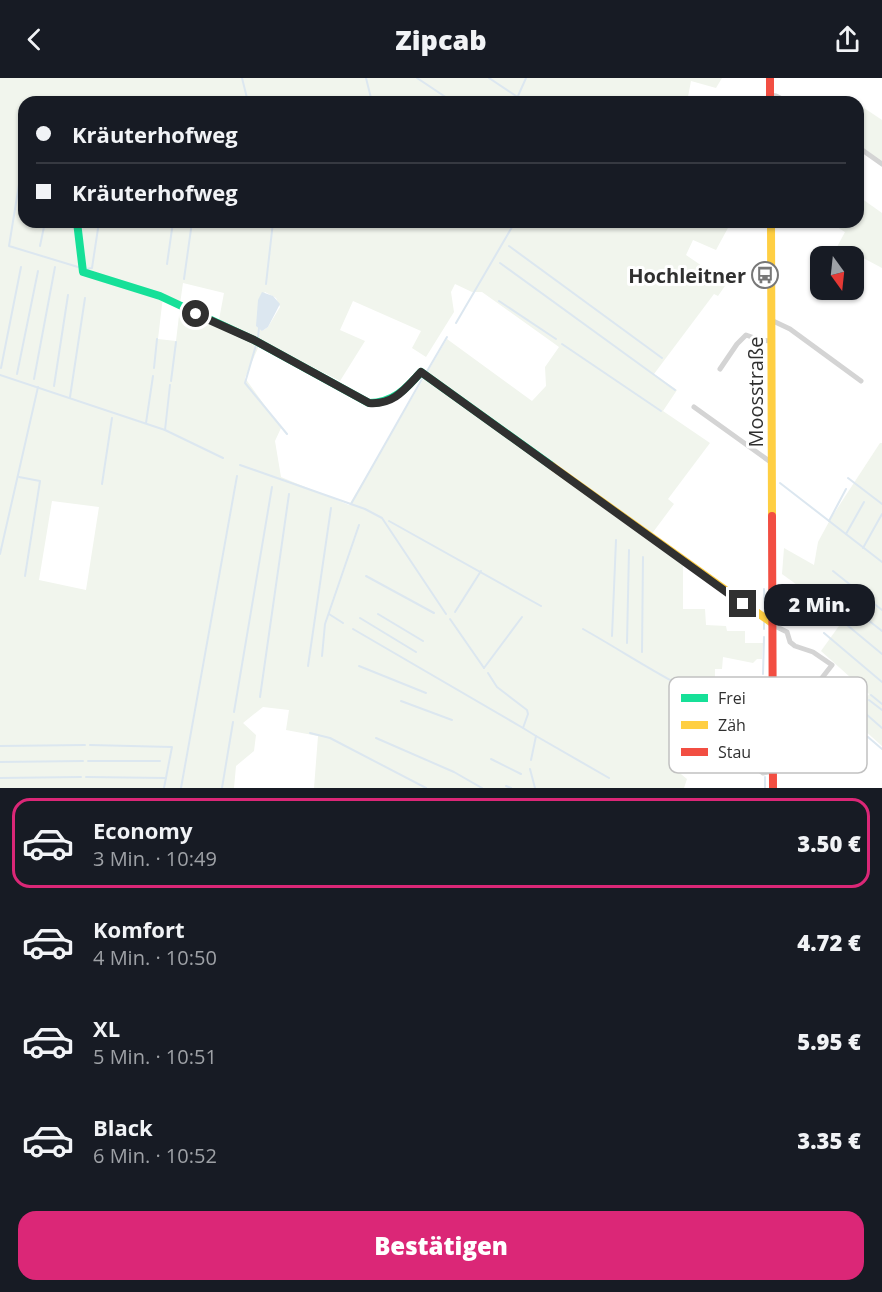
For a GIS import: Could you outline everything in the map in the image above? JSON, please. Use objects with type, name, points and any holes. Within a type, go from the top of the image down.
[{"type":"street","points":[[770,78],[770,96]]},
{"type":"street","points":[[864,151],[882,164]]},
{"type":"street","points":[[78,228],[83,272],[160,296],[254,340],[369,403],[379,404],[393,400],[421,372],[772,625],[787,632],[790,642],[795,646],[813,652],[832,665],[823,677]]},
{"type":"street","name":"Moosstraße","points":[[771,228],[772,677]]},
{"type":"street","name":"Moosstraße","points":[[771,320],[790,329],[861,381]]},
{"type":"street","points":[[720,369],[746,335],[771,341]]},
{"type":"street","name":"Moosstraße","points":[[694,407],[772,463]]},
{"type":"shaded area","points":[[0,78],[722,78],[716,88],[691,81],[688,96],[18,96],[18,228],[728,228],[716,250],[693,240],[686,255],[727,283],[718,296],[714,294],[654,374],[677,390],[663,411],[710,443],[668,499],[674,504],[648,539],[683,564],[683,609],[705,609],[706,625],[726,626],[727,631],[745,631],[745,643],[763,643],[762,659],[757,659],[753,663],[723,657],[722,669],[715,669],[715,677],[669,677],[669,773],[680,773],[687,779],[684,788],[314,788],[318,736],[286,730],[289,710],[263,707],[243,723],[256,735],[254,751],[236,766],[234,788],[0,788]],"holes":[[[183,283],[224,293],[218,325],[180,307],[176,341],[158,339],[163,296],[180,304]],[[455,284],[472,292],[482,292],[559,347],[545,367],[546,386],[532,401],[447,339],[349,505],[281,477],[275,441],[281,428],[245,378],[261,341],[340,381],[365,341],[340,330],[353,301],[421,331],[412,348],[426,357],[454,312],[451,292]],[[265,292],[276,298],[280,307],[268,327],[262,331],[258,311],[259,302]],[[52,501],[99,507],[86,590],[39,580]]]},
{"type":"shaded area","points":[[864,108],[882,120],[882,162],[864,149]]},
{"type":"shaded area","points":[[864,200],[882,213],[882,268],[864,258],[864,246],[838,246],[845,232],[839,228],[864,228]]},
{"type":"shaded area","points":[[262,292],[273,296],[280,304],[268,327],[262,331],[256,326],[258,300]]},
{"type":"shaded area","points":[[882,443],[882,746],[867,733],[867,697],[869,694],[867,677],[850,677],[821,651],[844,619],[782,574],[784,548],[814,565],[818,542],[831,518]]},
{"type":"waterway","points":[[242,78],[246,96]]},
{"type":"waterway","points":[[366,78],[370,96]]},
{"type":"waterway","points":[[417,78],[444,96]]},
{"type":"waterway","points":[[489,78],[516,96]]},
{"type":"waterway","points":[[518,96],[526,78]]},
{"type":"waterway","points":[[18,190],[9,246],[78,267]]},
{"type":"waterway","points":[[40,246],[44,228]]},
{"type":"waterway","points":[[86,269],[92,268],[98,228]]},
{"type":"waterway","points":[[167,264],[172,228]]},
{"type":"waterway","points":[[184,279],[191,228]]},
{"type":"waterway","points":[[266,284],[272,228]]},
{"type":"waterway","points":[[456,323],[511,228]]},
{"type":"waterway","points":[[509,246],[662,358]]},
{"type":"waterway","points":[[500,263],[675,390]]},
{"type":"waterway","points":[[1,368],[21,267]]},
{"type":"waterway","points":[[34,379],[55,267]]},
{"type":"waterway","points":[[17,374],[38,271]]},
{"type":"waterway","points":[[54,386],[68,295]]},
{"type":"waterway","points":[[70,397],[85,298]]},
{"type":"waterway","points":[[499,301],[556,339]]},
{"type":"waterway","points":[[258,337],[259,328]]},
{"type":"waterway","points":[[426,373],[447,337]]},
{"type":"waterway","points":[[154,368],[157,339]]},
{"type":"waterway","points":[[171,381],[176,342]]},
{"type":"waterway","points":[[562,344],[661,411]]},
{"type":"waterway","points":[[256,345],[245,383],[287,434]]},
{"type":"waterway","points":[[0,375],[165,430],[223,458]]},
{"type":"waterway","points":[[146,423],[153,376]]},
{"type":"waterway","points":[[351,504],[422,379]]},
{"type":"waterway","points":[[165,430],[170,385]]},
{"type":"waterway","points":[[0,554],[38,387]]},
{"type":"waterway","points":[[102,484],[112,418]]},
{"type":"waterway","points":[[240,465],[365,509],[382,518],[446,614]]},
{"type":"waterway","points":[[181,788],[237,476]]},
{"type":"waterway","points":[[19,477],[40,481],[25,576]]},
{"type":"waterway","points":[[848,478],[882,504]]},
{"type":"waterway","points":[[780,483],[882,562]]},
{"type":"waterway","points":[[234,712],[272,487]]},
{"type":"waterway","points":[[829,521],[846,489]]},
{"type":"waterway","points":[[260,697],[289,494]]},
{"type":"waterway","points":[[846,534],[864,502]]},
{"type":"waterway","points":[[308,666],[331,508]]},
{"type":"waterway","points":[[863,548],[882,514]]},
{"type":"waterway","points":[[389,521],[541,606]]},
{"type":"waterway","points":[[322,656],[325,624],[359,525]]},
{"type":"waterway","points":[[612,636],[616,540]]},
{"type":"waterway","points":[[627,643],[629,550]]},
{"type":"waterway","points":[[642,652],[643,557]]},
{"type":"waterway","points":[[455,612],[481,571]]},
{"type":"waterway","points":[[833,571],[882,610]]},
{"type":"waterway","points":[[366,576],[434,613]]},
{"type":"waterway","points":[[764,589],[765,613]]},
{"type":"waterway","points":[[845,602],[882,631]]},
{"type":"waterway","points":[[329,614],[343,623]]},
{"type":"waterway","points":[[378,614],[423,641]]},
{"type":"waterway","points":[[484,668],[522,617]]},
{"type":"waterway","points":[[360,618],[416,652]]},
{"type":"waterway","points":[[450,619],[484,668]]},
{"type":"waterway","points":[[764,622],[764,629]]},
{"type":"waterway","points":[[847,625],[882,654]]},
{"type":"waterway","points":[[353,629],[523,728]]},
{"type":"waterway","points":[[583,629],[669,679]]},
{"type":"waterway","points":[[824,633],[882,682]]},
{"type":"waterway","points":[[763,674],[764,637]]},
{"type":"waterway","points":[[359,666],[426,693]]},
{"type":"waterway","points":[[488,673],[497,687],[527,710],[528,714],[523,728],[536,736],[531,760]]},
{"type":"waterway","points":[[871,695],[882,704]]},
{"type":"waterway","points":[[869,700],[882,710]]},
{"type":"waterway","points":[[401,701],[452,720]]},
{"type":"waterway","points":[[867,715],[882,728]]},
{"type":"waterway","points":[[222,788],[233,722]]},
{"type":"waterway","points":[[310,733],[330,738],[426,788]]},
{"type":"waterway","points":[[536,736],[609,778]]},
{"type":"waterway","points":[[868,737],[882,749]]},
{"type":"waterway","points":[[376,738],[454,772],[482,788]]},
{"type":"waterway","points":[[0,746],[85,745]]},
{"type":"waterway","points":[[90,745],[172,747],[164,788]]},
{"type":"waterway","points":[[491,759],[521,774]]},
{"type":"waterway","points":[[0,762],[83,761]]},
{"type":"waterway","points":[[88,761],[160,761]]},
{"type":"waterway","points":[[530,769],[535,788]]},
{"type":"waterway","points":[[0,778],[81,777]]},
{"type":"waterway","points":[[86,777],[166,778]]},
{"type":"waterway","points":[[765,777],[765,788]]},
{"type":"waterway","points":[[506,786],[511,788]]},
{"type":"traffic: fast","points":[[78,228],[83,272],[160,296],[254,340],[369,403],[392,398],[421,372],[552,466]]},
{"type":"traffic: slow","points":[[771,228],[772,516]]},
{"type":"traffic: slow","points":[[552,466],[772,623]]},
{"type":"traffic: jam","points":[[770,78],[770,96]]},
{"type":"traffic: jam","points":[[772,516],[773,677]]},
{"type":"traffic: jam","points":[[773,773],[773,788]]},
{"type":"place","name":"Hochleitner","points":[[765,275]]},
{"type":"route","points":[[196,314],[254,340],[369,403],[379,404],[393,400],[421,372],[743,604]]}]
